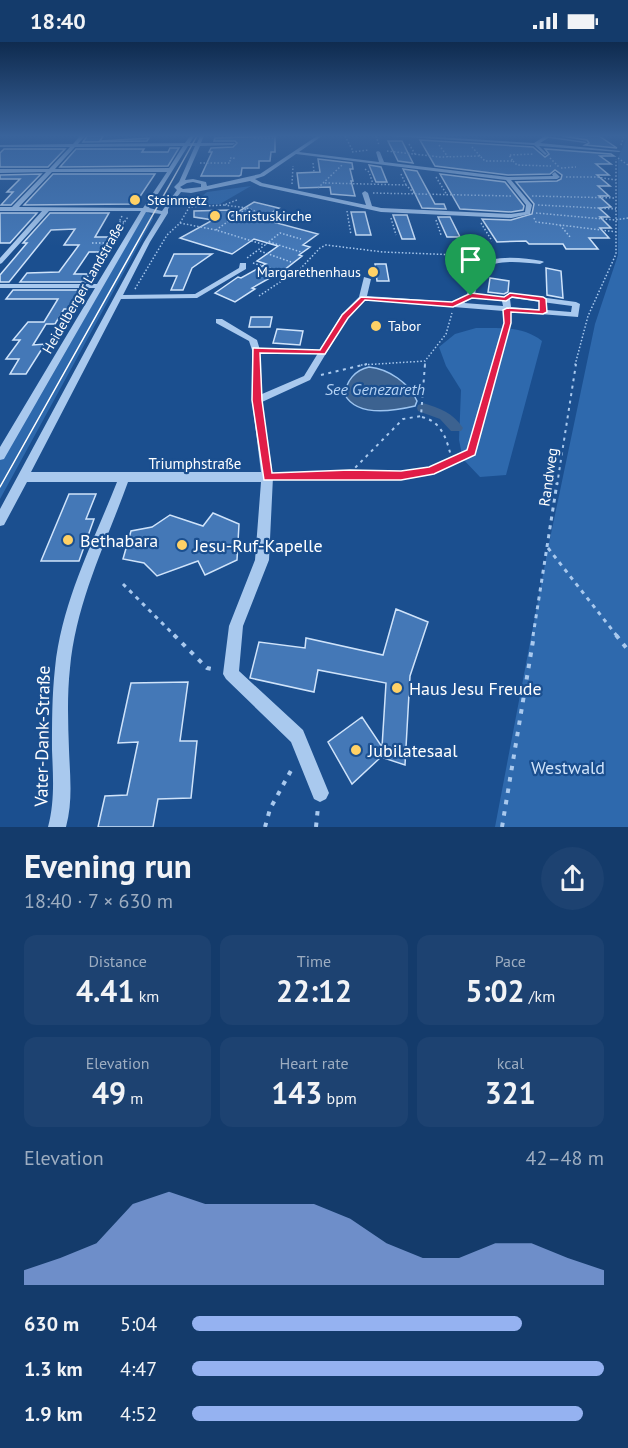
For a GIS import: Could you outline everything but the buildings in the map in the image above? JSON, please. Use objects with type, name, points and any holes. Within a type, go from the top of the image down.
[{"type":"street","points":[[14,209],[49,173]]},
{"type":"street","name":"Heidelberger Landstraße","points":[[0,456],[3,446],[167,173]]},
{"type":"street","points":[[0,521],[165,213],[166,207],[187,173],[193,180],[204,185]]},
{"type":"street","points":[[165,213],[191,191],[204,185],[236,182],[267,173]]},
{"type":"street","points":[[463,173],[508,178],[556,175]]},
{"type":"street","points":[[251,179],[260,184],[389,211],[528,213],[529,205],[508,178]]},
{"type":"street","points":[[180,186],[193,180]]},
{"type":"street","points":[[180,186],[191,191]]},
{"type":"street","points":[[365,193],[370,208]]},
{"type":"street","points":[[0,209],[146,209],[165,213]]},
{"type":"street","points":[[1,258],[47,209]]},
{"type":"street","points":[[471,296],[477,268],[489,261],[512,259],[540,262]]},
{"type":"street","points":[[118,297],[197,297],[242,269],[243,265]]},
{"type":"street","points":[[257,400],[307,378],[345,316],[363,298],[367,279]]},
{"type":"street","points":[[0,286],[99,286]]},
{"type":"street","points":[[363,298],[574,315],[576,304],[510,295],[506,299],[471,296],[453,305]]},
{"type":"street","points":[[506,299],[507,310]]},
{"type":"street","points":[[543,299],[543,312]]},
{"type":"street","points":[[219,321],[253,340],[256,350],[257,400],[267,477],[262,560],[236,626],[231,674],[297,736],[320,793]]},
{"type":"street","name":"Triumphstraße","points":[[23,477],[267,477]]},
{"type":"street","name":"Vater-Dank-Straße","points":[[57,827],[62,808],[60,683],[65,644],[82,584],[124,478]]},
{"type":"path","points":[[292,188],[293,173]]},
{"type":"path","points":[[308,194],[325,183],[335,173]]},
{"type":"path","points":[[368,173],[373,184]]},
{"type":"path","points":[[401,173],[406,185],[416,195]]},
{"type":"path","points":[[434,173],[447,195]]},
{"type":"path","name":"Randweg","points":[[502,827],[548,548],[573,374],[588,316],[616,254],[618,232],[615,220],[616,173]]},
{"type":"path","points":[[556,175],[616,180]]},
{"type":"path","points":[[325,183],[406,185]]},
{"type":"path","points":[[365,193],[616,198]]},
{"type":"path","points":[[131,297],[166,235],[180,223],[189,206],[198,196]]},
{"type":"path","points":[[224,205],[237,200],[235,205]]},
{"type":"path","points":[[346,203],[351,235]]},
{"type":"path","points":[[178,206],[235,205],[255,211]]},
{"type":"path","points":[[529,205],[616,209]]},
{"type":"path","points":[[216,230],[247,208]]},
{"type":"path","points":[[389,211],[396,236]]},
{"type":"path","points":[[433,212],[441,235]]},
{"type":"path","points":[[123,213],[119,222],[124,222]]},
{"type":"path","points":[[618,232],[536,222],[530,213],[615,220],[628,218]]},
{"type":"path","points":[[476,214],[492,241]]},
{"type":"path","points":[[180,223],[216,230],[265,245]]},
{"type":"path","points":[[560,225],[571,238]]},
{"type":"path","points":[[282,272],[244,260],[280,233],[301,239]]},
{"type":"path","points":[[269,242],[301,252]]},
{"type":"path","points":[[92,243],[126,243]]},
{"type":"path","points":[[259,296],[302,267],[320,247],[326,245],[383,252],[487,256],[496,261]]},
{"type":"path","points":[[258,251],[291,261]]},
{"type":"path","points":[[421,416],[425,361],[444,340],[450,328],[453,305]]},
{"type":"path","points":[[267,477],[401,475],[430,471],[472,452],[507,323],[507,310]]},
{"type":"path","points":[[256,350],[322,353]]},
{"type":"path","points":[[307,378],[370,363],[425,361]]},
{"type":"path","points":[[350,474],[403,419],[421,416],[428,417],[439,424],[446,438],[452,460]]},
{"type":"path","points":[[548,548],[628,650]]},
{"type":"path","points":[[123,584],[207,668],[231,674]]},
{"type":"path","points":[[265,827],[270,809],[302,750]]},
{"type":"path","points":[[316,827],[320,793]]},
{"type":"green space","name":"Westwald","points":[[618,173],[628,173],[628,827],[495,827],[548,548],[595,324],[618,255]]},
{"type":"green space","points":[[251,186],[220,204],[191,205],[207,192]]},
{"type":"green space","points":[[146,211],[153,216],[153,219],[0,499],[0,460],[34,402],[38,400]]},
{"type":"green space","points":[[476,328],[519,330],[542,341],[506,475],[480,477],[463,459],[459,440],[461,390],[446,366],[439,347],[455,334]]},
{"type":"water","name":"See Genezareth","points":[[369,367],[391,374],[404,383],[417,401],[415,406],[377,411],[358,407],[351,402],[345,395],[349,381],[356,373]]},
{"type":"waterway","points":[[423,408],[445,416],[456,428]]},
{"type":"tram line","points":[[0,487],[176,173]]},
{"type":"place","name":"Steinmetz","points":[[135,200]]},
{"type":"place","name":"Christuskirche","points":[[215,216]]},
{"type":"place","name":"Margarethenhaus","points":[[373,272]]},
{"type":"place","name":"Tabor","points":[[376,326]]},
{"type":"place","name":"Bethabara","points":[[68,540]]},
{"type":"place","name":"Jesu-Ruf-Kapelle","points":[[182,545]]},
{"type":"place","name":"Haus Jesu Freude","points":[[397,688]]},
{"type":"place","name":"Jubilatesaal","points":[[356,750]]},
{"type":"route","points":[[510,295],[543,299],[543,312],[507,310],[506,328],[472,452],[430,471],[401,475],[267,477],[257,400],[256,350],[322,353],[345,316],[363,298],[453,305],[471,296],[506,299],[510,295]]}]
